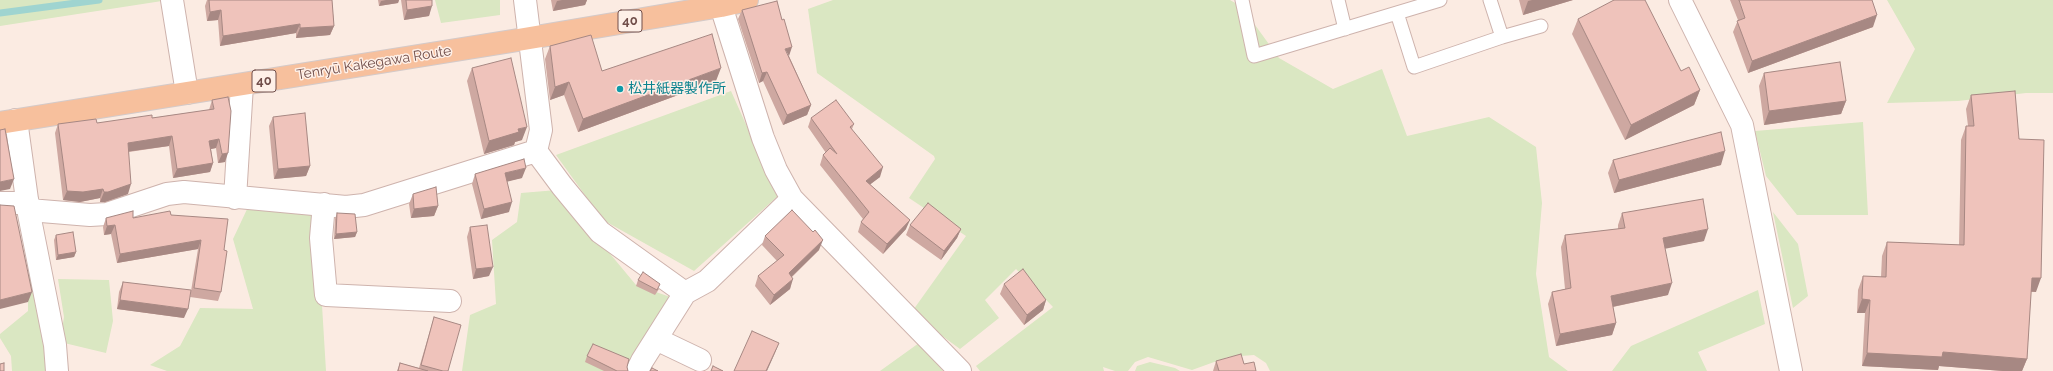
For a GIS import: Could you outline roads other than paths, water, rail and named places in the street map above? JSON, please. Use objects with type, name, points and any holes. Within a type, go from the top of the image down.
[{"type":"main road","name":"Tenryū Kakegawa Route","points":[[8,121],[529,38],[721,6],[747,0]]},
{"type":"street","points":[[525,0],[541,130],[536,151],[562,186],[600,232],[685,293]]},
{"type":"street","points":[[1680,0],[1742,125],[1791,371]]},
{"type":"street","points":[[172,2],[188,93]]},
{"type":"street","points":[[721,6],[763,138],[776,170],[792,199],[960,371]]},
{"type":"street","points":[[235,198],[242,84]]},
{"type":"street","points":[[8,121],[28,206],[55,345],[57,371]]},
{"type":"street","points":[[0,203],[90,215],[107,214],[167,194],[184,192],[235,198],[324,204],[346,207],[364,205],[536,151]]},
{"type":"street","points":[[638,371],[656,338],[685,293],[707,281],[792,199]]},
{"type":"street","points":[[324,204],[321,238],[326,295],[450,301]]},
{"type":"street","points":[[656,338],[700,360]]},
{"type":"lane","points":[[1242,0],[1254,56],[1440,0]]},
{"type":"lane","points":[[1338,0],[1345,29]]},
{"type":"lane","points":[[1490,0],[1502,37]]},
{"type":"lane","points":[[1397,13],[1414,67],[1502,37],[1541,26]]},
{"type":"waterway","points":[[0,13],[99,0]]},
{"type":"place","name":"松井紙器製作所","points":[[620,89]]}]
